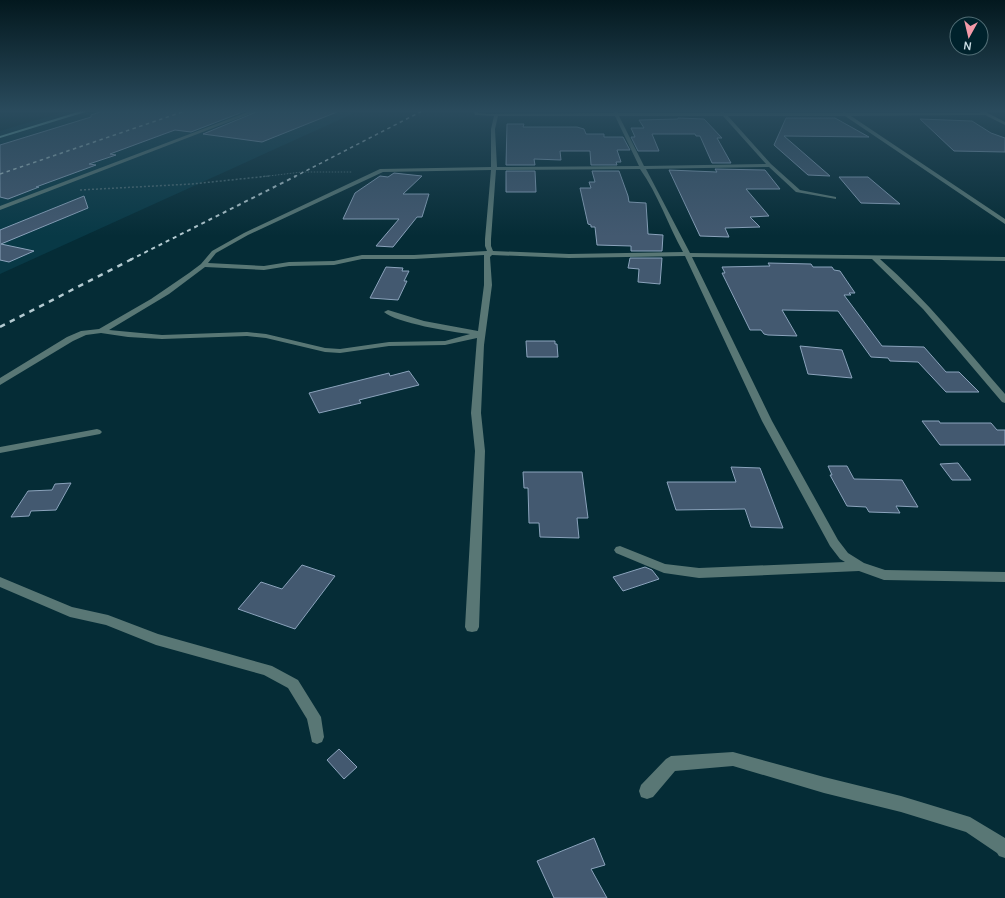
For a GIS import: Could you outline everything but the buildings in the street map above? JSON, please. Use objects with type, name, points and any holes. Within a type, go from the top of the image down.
[{"type":"street","points":[[0,208],[148,152]]},
{"type":"street","points":[[472,627],[480,451],[476,413],[482,334],[488,285],[487,256],[490,253],[488,239],[494,168],[494,152]]},
{"type":"street","points":[[634,152],[658,195],[688,255],[767,420],[834,543],[844,556],[860,566],[884,575],[1005,577]]},
{"type":"street","points":[[759,152],[770,165],[798,191],[834,198]]},
{"type":"street","points":[[902,152],[1005,222]]},
{"type":"street","points":[[101,331],[152,303],[191,276],[214,252],[246,234],[382,170],[642,168],[770,165]]},
{"type":"street","points":[[203,265],[264,268],[289,264],[334,263],[362,257],[414,257],[490,253],[569,256],[688,255],[1005,259]]},
{"type":"street","points":[[874,257],[890,270],[923,304],[1005,400]]},
{"type":"street","points":[[388,312],[406,319],[435,326],[482,334]]},
{"type":"street","points":[[0,382],[70,339],[84,333],[101,331],[128,335],[162,337],[266,336],[325,350],[340,351],[389,344],[446,343],[482,334]]},
{"type":"street","points":[[0,450],[97,432]]},
{"type":"street","points":[[620,550],[664,568],[699,572],[860,566]]},
{"type":"street","points":[[0,582],[70,612],[108,620],[156,639],[267,670],[293,684],[314,717],[317,737]]},
{"type":"street","points":[[647,791],[671,764],[734,759],[824,785],[901,804],[970,825],[1003,847],[1005,850]]},
{"type":"path","points":[[76,190],[192,184],[302,172],[335,173],[355,171]]},
{"type":"shaded area","points":[[0,152],[269,152],[0,274]]},
{"type":"railway","points":[[0,174],[65,152]]},
{"type":"railway","points":[[294,177],[343,152]]},
{"type":"railway","points":[[130,260],[296,176]]},
{"type":"railway","points":[[0,327],[132,259]]}]
